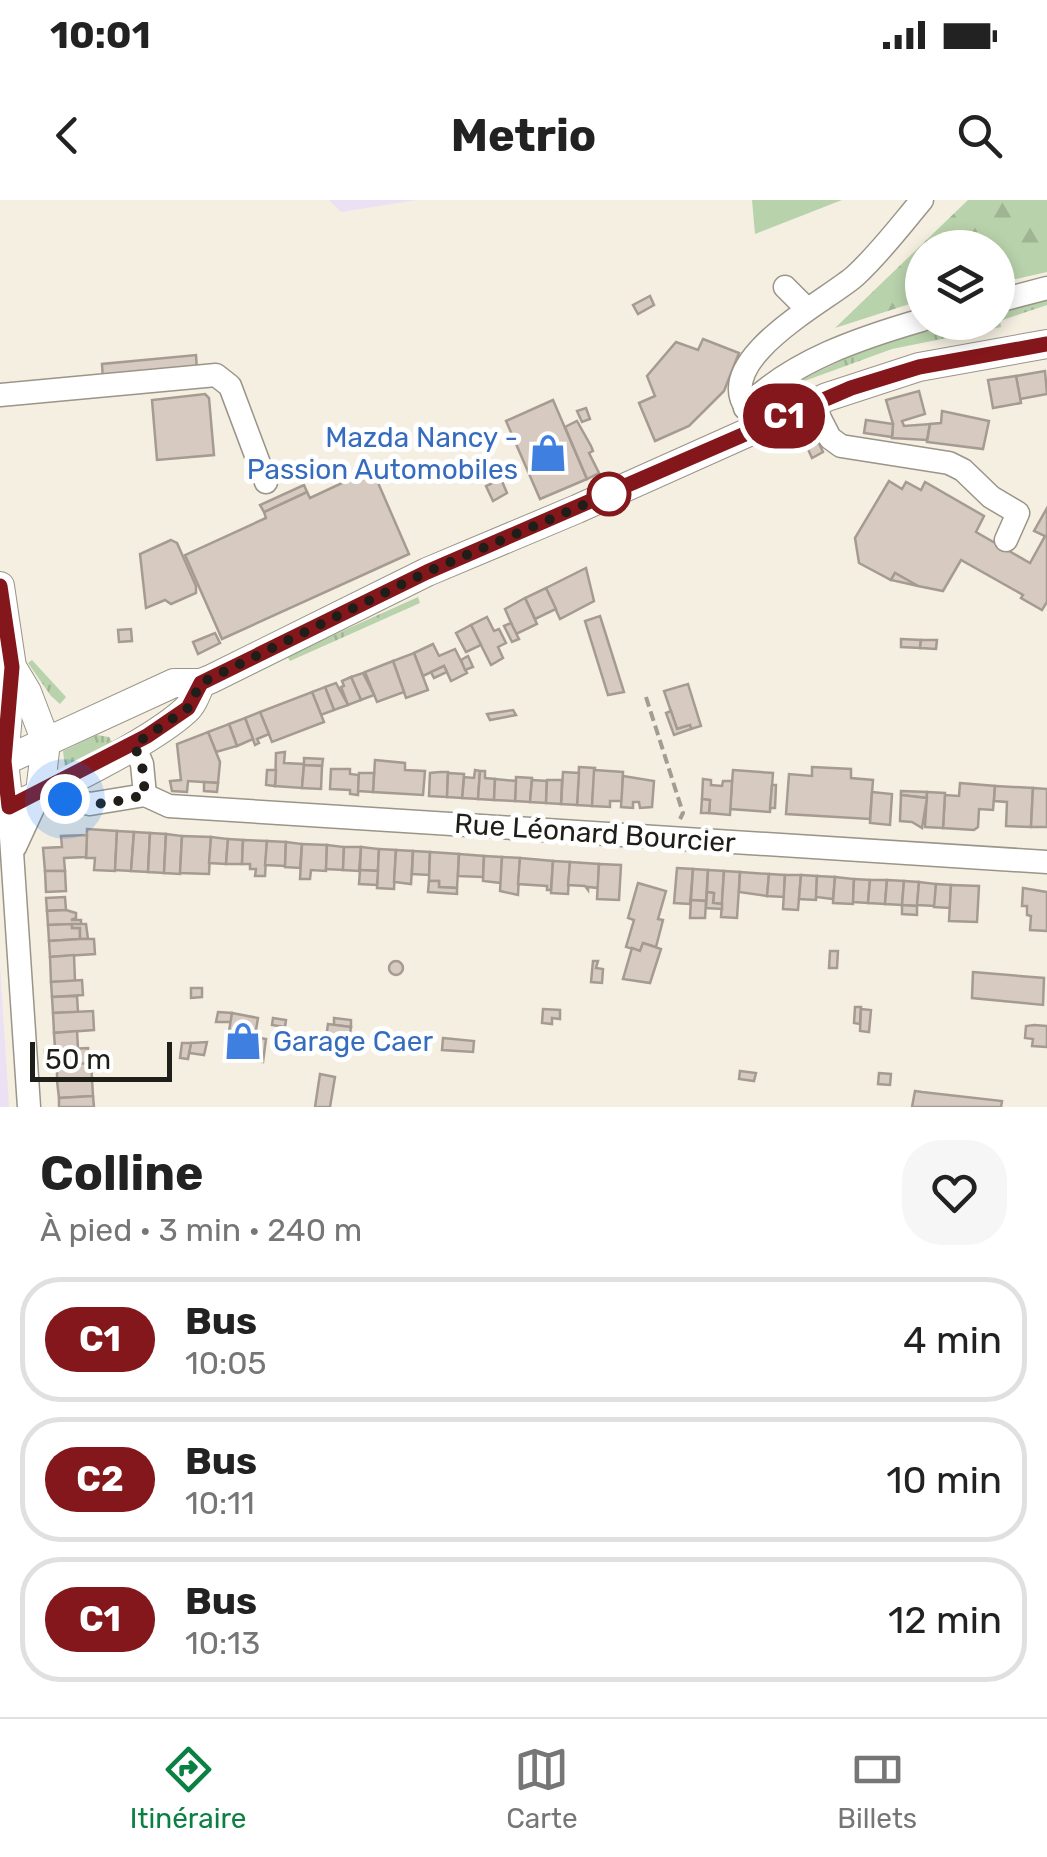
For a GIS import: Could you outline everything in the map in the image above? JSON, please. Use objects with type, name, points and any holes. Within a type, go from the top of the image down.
[{"type":"main road","points":[[2,762],[174,683],[201,683],[755,416],[812,403],[919,367],[1047,344]]},
{"type":"main road","points":[[0,586],[12,667],[2,762],[4,809],[134,745],[188,708],[201,683]]},
{"type":"main road","points":[[12,667],[27,692],[46,742],[40,794]]},
{"type":"main road","points":[[27,692],[69,718],[113,728],[134,745]]},
{"type":"street","points":[[755,416],[741,386],[743,374],[776,332],[856,275],[922,200]]},
{"type":"street","points":[[785,287],[806,308]]},
{"type":"street","points":[[1015,297],[1047,288]]},
{"type":"street","points":[[766,387],[785,374],[905,326]]},
{"type":"street","points":[[755,416],[766,387],[762,351]]},
{"type":"street","points":[[0,395],[216,375],[230,386],[266,482]]},
{"type":"street","points":[[812,403],[830,438],[841,446],[949,463],[963,470],[991,497],[1018,513],[1006,540]]},
{"type":"street","points":[[14,850],[40,794],[90,804],[145,795],[142,764],[134,745]]},
{"type":"street","name":"Rue Léonard Bourcier","points":[[145,795],[169,806],[1047,862]]},
{"type":"street","points":[[4,809],[14,850],[29,1107]]},
{"type":"path","points":[[646,697],[682,813],[679,824]]},
{"type":"shaded area","points":[[329,200],[417,200],[341,212]]},
{"type":"shaded area","points":[[0,966],[9,1107],[0,1107]]},
{"type":"green space","points":[[752,200],[842,200],[755,234]]},
{"type":"green space","points":[[968,200],[1047,200],[1047,272],[1015,279],[1015,230],[937,230]]},
{"type":"green space","points":[[905,261],[905,305],[835,328]]},
{"type":"green space","points":[[1047,298],[1047,305],[1015,316],[1015,308]]},
{"type":"green space","points":[[905,335],[905,340],[937,340],[892,349],[788,387],[847,358]]},
{"type":"green space","points":[[418,597],[420,603],[290,661],[287,656]]},
{"type":"green space","points":[[32,660],[66,697],[60,704],[28,663]]},
{"type":"green space","points":[[97,735],[109,737],[112,742],[65,767],[63,751]]},
{"type":"building","points":[[650,296],[654,305],[638,314],[633,305]]},
{"type":"building","points":[[703,339],[739,353],[724,391],[689,426],[655,441],[639,403],[655,396],[647,376],[676,342],[698,350]]},
{"type":"building","points":[[196,355],[197,371],[103,380],[102,364]]},
{"type":"building","points":[[1045,371],[1047,394],[1020,399],[1016,376]]},
{"type":"building","points":[[1016,376],[1021,403],[993,408],[988,380]]},
{"type":"building","points":[[919,391],[925,414],[902,421],[904,426],[930,424],[927,440],[892,438],[893,424],[886,400]]},
{"type":"building","points":[[205,394],[209,398],[214,455],[157,460],[152,400]]},
{"type":"building","name":"Mazda Nancy - Passion Automobiles","points":[[553,400],[587,479],[540,499],[506,421]]},
{"type":"building","points":[[586,408],[590,419],[582,422],[577,411]]},
{"type":"building","points":[[942,411],[989,421],[983,449],[927,442],[930,424],[941,423]]},
{"type":"building","points":[[866,420],[893,424],[892,437],[864,433]]},
{"type":"building","points":[[577,421],[591,446],[593,451],[589,453],[599,473],[587,479],[565,427]]},
{"type":"building","points":[[818,441],[823,452],[812,458],[807,447]]},
{"type":"building","points":[[372,469],[409,554],[222,639],[185,555],[266,518],[264,512],[307,492],[310,498]]},
{"type":"building","points":[[501,479],[507,493],[493,501],[486,486]]},
{"type":"building","points":[[889,481],[902,489],[906,482],[921,490],[925,482],[984,516],[976,532],[1030,563],[1045,536],[1034,531],[1047,508],[1047,602],[1042,610],[961,560],[943,591],[918,586],[895,573],[891,580],[859,563],[855,538]]},
{"type":"building","points":[[304,485],[307,492],[264,512],[260,505]]},
{"type":"building","points":[[171,540],[177,543],[196,593],[171,604],[165,600],[146,608],[140,554]]},
{"type":"building","points":[[586,568],[594,601],[560,619],[546,588]]},
{"type":"building","points":[[895,573],[918,586],[891,580]]},
{"type":"building","points":[[546,588],[556,609],[535,619],[525,598]]},
{"type":"building","points":[[525,598],[537,624],[516,634],[505,609]]},
{"type":"building","points":[[600,616],[624,692],[608,695],[585,621]]},
{"type":"building","points":[[487,617],[506,643],[498,647],[503,658],[491,665],[471,625]]},
{"type":"building","points":[[511,623],[519,639],[512,642],[504,626]]},
{"type":"building","points":[[471,625],[481,645],[466,652],[456,633]]},
{"type":"building","points":[[131,629],[132,641],[119,642],[118,630]]},
{"type":"building","points":[[215,633],[220,643],[198,654],[193,642]]},
{"type":"building","points":[[901,639],[921,640],[920,648],[901,647]]},
{"type":"building","points":[[921,640],[937,640],[936,649],[920,648]]},
{"type":"building","points":[[433,644],[439,656],[455,649],[467,673],[451,681],[444,666],[423,676],[414,653]]},
{"type":"building","points":[[414,653],[428,690],[406,698],[393,661]]},
{"type":"building","points":[[468,656],[473,667],[465,670],[461,660]]},
{"type":"building","points":[[393,661],[404,692],[377,702],[365,672]]},
{"type":"building","points":[[444,666],[447,672],[434,678],[431,672]]},
{"type":"building","points":[[363,673],[374,695],[361,700],[351,677]]},
{"type":"building","points":[[351,677],[361,700],[348,705],[341,687],[342,681]]},
{"type":"building","points":[[336,683],[348,705],[334,710],[325,687]]},
{"type":"building","points":[[688,684],[701,726],[677,729],[664,691]]},
{"type":"building","points":[[325,687],[334,710],[321,715],[312,692]]},
{"type":"building","points":[[312,692],[324,722],[272,742],[260,712]]},
{"type":"building","points":[[513,710],[516,715],[490,720],[487,714]]},
{"type":"building","points":[[671,711],[677,729],[690,725],[691,729],[674,735],[666,713]]},
{"type":"building","points":[[260,712],[269,734],[257,739],[259,743],[255,745],[245,718]]},
{"type":"building","points":[[245,718],[253,739],[237,746],[229,724]]},
{"type":"building","points":[[229,724],[237,746],[216,752],[208,732]]},
{"type":"building","points":[[208,732],[220,762],[218,783],[188,781],[187,792],[172,791],[170,781],[181,780],[177,744]]},
{"type":"building","points":[[285,752],[284,763],[304,764],[302,788],[275,786],[276,753]]},
{"type":"building","points":[[304,758],[323,759],[322,766],[304,765]]},
{"type":"building","points":[[375,760],[405,763],[405,770],[425,771],[423,795],[373,792]]},
{"type":"building","points":[[304,765],[322,766],[321,789],[302,788]]},
{"type":"building","points":[[579,767],[595,768],[592,806],[577,805]]},
{"type":"building","points":[[812,767],[851,769],[851,778],[873,780],[870,819],[786,814],[789,774],[812,776]]},
{"type":"building","points":[[331,769],[350,769],[350,774],[359,775],[358,795],[350,794],[350,790],[330,789]]},
{"type":"building","points":[[267,770],[276,770],[275,786],[266,785]]},
{"type":"building","points":[[475,770],[480,771],[478,799],[462,798],[464,777],[474,778]]},
{"type":"building","points":[[594,770],[623,772],[622,801],[610,801],[610,807],[592,806]]},
{"type":"building","points":[[733,770],[773,773],[770,812],[730,809]]},
{"type":"building","points":[[480,771],[485,771],[485,778],[495,779],[494,800],[478,799]]},
{"type":"building","points":[[448,772],[447,797],[429,796],[430,773]]},
{"type":"building","points":[[563,772],[579,773],[577,805],[561,804]]},
{"type":"building","points":[[359,773],[374,773],[373,792],[358,791]]},
{"type":"building","points":[[448,773],[464,774],[462,798],[447,797]]},
{"type":"building","points":[[623,776],[654,781],[652,807],[640,808],[639,802],[633,802],[633,808],[621,807]]},
{"type":"building","points":[[516,777],[532,778],[530,802],[515,801]]},
{"type":"building","points":[[495,779],[516,781],[515,801],[494,800]]},
{"type":"building","points":[[703,779],[722,786],[723,781],[732,781],[730,815],[709,813],[710,800],[702,799]]},
{"type":"building","points":[[532,780],[547,781],[546,803],[530,802]]},
{"type":"building","points":[[547,780],[562,780],[561,804],[546,803]]},
{"type":"building","points":[[204,782],[218,783],[217,792],[204,791]]},
{"type":"building","points":[[960,783],[995,786],[993,810],[979,809],[978,827],[974,830],[943,828],[945,795],[959,796]]},
{"type":"building","points":[[772,785],[776,785],[775,808],[770,808]]},
{"type":"building","points":[[995,786],[1033,788],[1031,827],[1006,826],[1007,802],[994,801]]},
{"type":"building","points":[[1033,788],[1047,789],[1047,827],[1031,827]]},
{"type":"building","points":[[901,791],[927,792],[927,798],[901,795]]},
{"type":"building","points":[[872,792],[892,794],[890,825],[870,823]]},
{"type":"building","points":[[927,792],[945,793],[943,828],[925,827]]},
{"type":"building","points":[[901,795],[927,798],[922,828],[900,821]]},
{"type":"building","points":[[702,799],[710,800],[709,813],[701,813]]},
{"type":"building","points":[[87,829],[117,831],[115,871],[94,870],[95,858],[86,858]]},
{"type":"building","points":[[117,831],[134,832],[131,871],[115,870]]},
{"type":"building","points":[[134,832],[150,833],[148,872],[131,871]]},
{"type":"building","points":[[150,833],[166,834],[164,873],[148,872]]},
{"type":"building","points":[[166,834],[182,836],[180,874],[164,873]]},
{"type":"building","points":[[87,835],[86,857],[64,858],[65,871],[45,871],[43,848],[62,847],[61,836]]},
{"type":"building","points":[[182,836],[211,837],[209,874],[180,873]]},
{"type":"building","points":[[211,837],[228,839],[226,864],[209,863]]},
{"type":"building","points":[[228,839],[243,840],[242,864],[226,864]]},
{"type":"building","points":[[243,840],[267,841],[265,876],[255,876],[256,869],[242,864]]},
{"type":"building","points":[[267,841],[286,842],[285,866],[265,865]]},
{"type":"building","points":[[286,842],[302,844],[300,868],[285,867]]},
{"type":"building","points":[[302,844],[327,845],[326,871],[311,870],[310,879],[300,879]]},
{"type":"building","points":[[327,845],[344,847],[343,870],[326,869]]},
{"type":"building","points":[[344,847],[361,847],[359,871],[343,870]]},
{"type":"building","points":[[361,847],[379,849],[378,871],[360,870]]},
{"type":"building","points":[[379,849],[396,850],[394,889],[377,888]]},
{"type":"building","points":[[396,850],[413,851],[411,884],[394,882]]},
{"type":"building","points":[[413,851],[430,852],[429,875],[412,874]]},
{"type":"building","points":[[430,852],[459,854],[457,888],[439,887],[439,881],[429,881]]},
{"type":"building","points":[[459,854],[484,856],[483,877],[458,876]]},
{"type":"building","points":[[484,856],[502,857],[501,883],[483,881]]},
{"type":"building","points":[[502,857],[520,858],[518,895],[500,891]]},
{"type":"building","points":[[520,858],[553,861],[551,890],[547,886],[518,884]]},
{"type":"building","points":[[553,861],[570,862],[568,894],[551,893]]},
{"type":"building","points":[[570,862],[599,864],[598,888],[568,885]]},
{"type":"building","points":[[599,864],[621,865],[619,900],[597,899]]},
{"type":"building","points":[[677,868],[693,869],[690,904],[674,903]]},
{"type":"building","points":[[693,869],[708,870],[706,901],[691,900]]},
{"type":"building","points":[[360,870],[378,871],[377,885],[359,884]]},
{"type":"building","points":[[708,870],[724,871],[722,904],[713,903],[714,893],[707,892]]},
{"type":"building","points":[[45,871],[65,871],[66,891],[46,892]]},
{"type":"building","points":[[724,871],[740,872],[737,918],[721,917]]},
{"type":"building","points":[[740,872],[769,874],[767,896],[739,892]]},
{"type":"building","points":[[769,874],[785,875],[784,897],[767,896]]},
{"type":"building","points":[[785,875],[801,875],[798,910],[783,909]]},
{"type":"building","points":[[801,875],[817,876],[816,900],[799,899]]},
{"type":"building","points":[[817,876],[835,877],[833,899],[816,897]]},
{"type":"building","points":[[835,877],[854,879],[853,904],[833,903]]},
{"type":"building","points":[[854,879],[870,880],[868,903],[853,902]]},
{"type":"building","points":[[870,880],[887,880],[885,904],[868,903]]},
{"type":"building","points":[[887,880],[904,881],[902,905],[885,904]]},
{"type":"building","points":[[429,881],[439,881],[439,887],[457,888],[457,894],[428,892]]},
{"type":"building","points":[[904,881],[919,882],[917,906],[902,905]]},
{"type":"building","points":[[919,882],[936,884],[935,906],[917,905]]},
{"type":"building","points":[[638,883],[666,891],[656,947],[643,943],[640,951],[626,947],[634,920],[628,918]]},
{"type":"building","points":[[936,884],[951,885],[950,908],[934,907]]},
{"type":"building","points":[[951,885],[979,886],[977,922],[949,921]]},
{"type":"building","points":[[1023,888],[1047,892],[1047,931],[1030,930],[1031,916],[1027,915],[1027,906],[1022,906]]},
{"type":"building","points":[[707,892],[714,893],[713,903],[722,904],[722,909],[706,908]]},
{"type":"building","points":[[65,897],[66,910],[47,911],[46,898]]},
{"type":"building","points":[[691,900],[706,901],[705,918],[690,918]]},
{"type":"building","points":[[902,905],[917,906],[917,915],[902,914]]},
{"type":"building","points":[[47,911],[76,913],[71,920],[81,920],[81,924],[48,925]]},
{"type":"building","points":[[72,924],[72,928],[80,928],[80,939],[49,941],[48,925]]},
{"type":"building","points":[[72,924],[86,924],[88,939],[80,939],[80,928],[72,928]]},
{"type":"building","points":[[94,939],[95,954],[50,957],[49,941]]},
{"type":"building","points":[[643,943],[661,949],[650,983],[623,979],[632,948],[640,951]]},
{"type":"building","points":[[830,951],[838,951],[837,968],[829,968]]},
{"type":"building","points":[[74,955],[75,981],[51,982],[50,957]]},
{"type":"building","points":[[396,961],[403,968],[396,975],[389,968]]},
{"type":"building","points":[[593,961],[598,961],[596,968],[603,969],[602,983],[591,982]]},
{"type":"building","points":[[973,972],[1044,978],[1043,1005],[972,998]]},
{"type":"building","points":[[82,980],[83,995],[52,997],[51,982]]},
{"type":"building","points":[[191,988],[202,988],[202,997],[191,998]]},
{"type":"building","points":[[77,996],[78,1012],[53,1013],[52,997]]},
{"type":"building","points":[[855,1007],[861,1007],[860,1024],[854,1023]]},
{"type":"building","points":[[543,1009],[560,1010],[560,1019],[552,1018],[552,1024],[542,1023]]},
{"type":"building","points":[[861,1009],[871,1010],[869,1032],[860,1031]]},
{"type":"building","points":[[93,1011],[94,1030],[54,1033],[53,1013]]},
{"type":"building","points":[[218,1012],[232,1013],[231,1022],[216,1022]]},
{"type":"building","points":[[232,1013],[258,1018],[251,1060],[225,1056]]},
{"type":"building","points":[[273,1018],[286,1020],[285,1027],[272,1025]]},
{"type":"building","points":[[334,1018],[351,1020],[351,1027],[334,1025]]},
{"type":"building","points":[[328,1024],[351,1027],[349,1040],[326,1038]]},
{"type":"building","points":[[1026,1026],[1047,1026],[1047,1047],[1032,1046],[1033,1039],[1025,1038]]},
{"type":"building","points":[[77,1031],[78,1048],[55,1049],[54,1033]]},
{"type":"building","points":[[254,1037],[266,1039],[263,1062],[251,1060]]},
{"type":"building","points":[[443,1038],[474,1041],[473,1052],[442,1050]]},
{"type":"building","points":[[207,1042],[204,1055],[189,1053],[191,1043]]},
{"type":"building","points":[[182,1043],[191,1043],[188,1059],[180,1058]]},
{"type":"building","points":[[88,1048],[89,1064],[57,1065],[56,1058],[45,1058],[45,1050]]},
{"type":"building","points":[[91,1063],[92,1079],[57,1081],[57,1065]]},
{"type":"building","points":[[740,1071],[756,1073],[754,1081],[739,1079]]},
{"type":"building","points":[[879,1073],[891,1074],[890,1085],[878,1084]]},
{"type":"building","points":[[320,1074],[335,1077],[330,1107],[315,1107]]},
{"type":"building","points":[[92,1079],[93,1096],[59,1098],[57,1081]]},
{"type":"building","points":[[915,1091],[1002,1101],[1001,1107],[912,1107]]},
{"type":"building","points":[[93,1096],[94,1107],[59,1107],[59,1098]]},
{"type":"bus line","name":"C1","points":[[0,586],[12,667],[4,761],[9,807],[134,745],[188,708],[201,683],[427,572],[875,379],[1047,344]]},
{"type":"place","name":"Mazda Nancy - Passion Automobiles","points":[[548,453]]},
{"type":"place","name":"Garage Caer","points":[[243,1041]]},
{"type":"route","points":[[65,799],[105,804],[145,795],[142,764],[134,745],[188,708],[201,683],[427,572],[609,494]]}]
